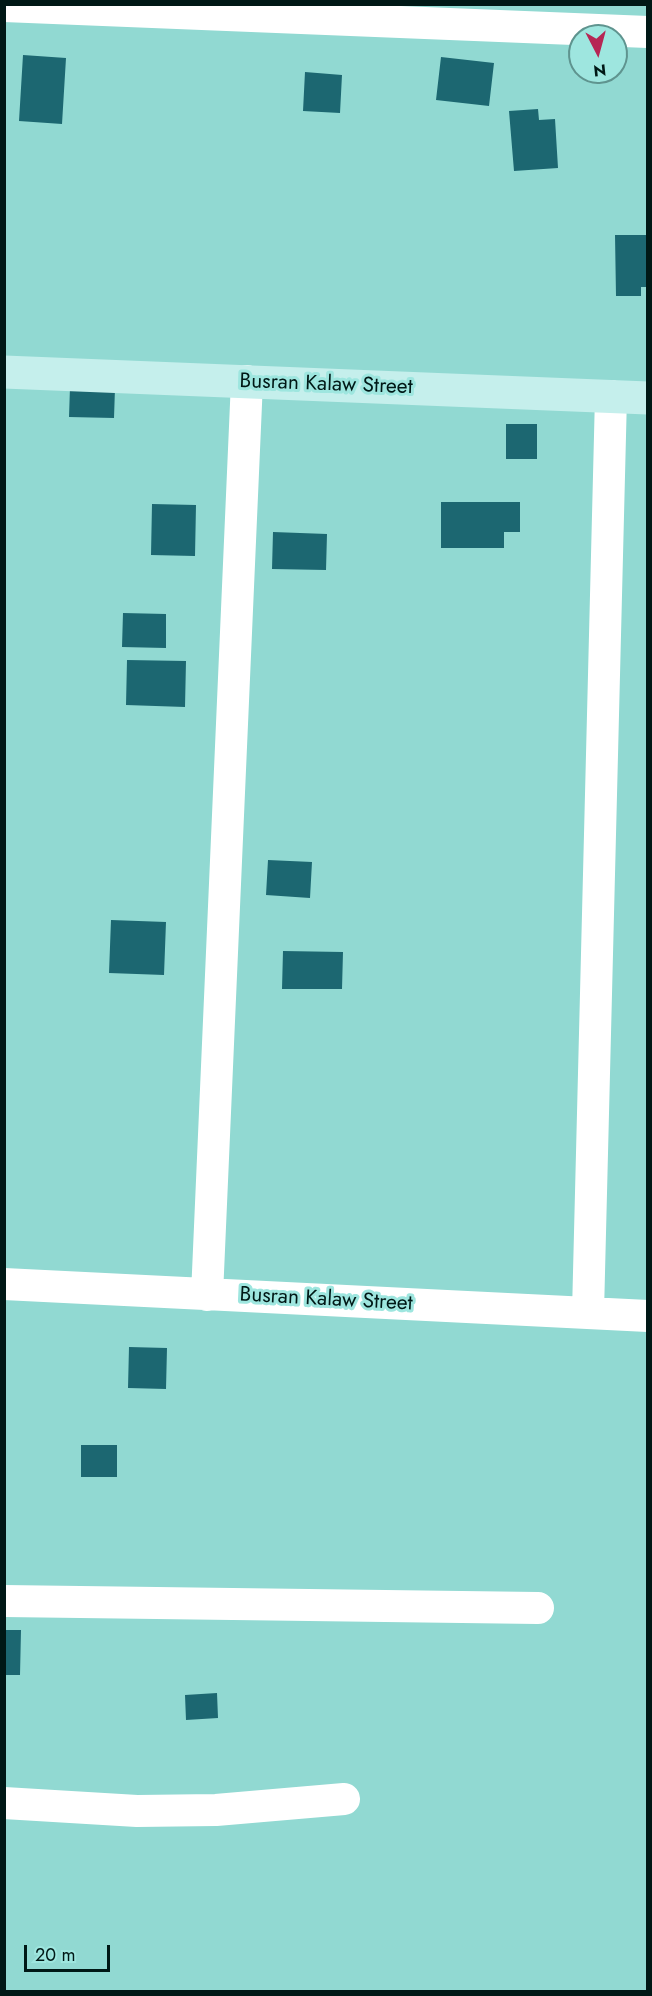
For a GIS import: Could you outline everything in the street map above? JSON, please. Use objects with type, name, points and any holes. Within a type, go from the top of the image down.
[{"type":"street","points":[[4,6],[562,17],[648,32]]},
{"type":"street","name":"Busran Kalaw Street","points":[[4,372],[648,398]]},
{"type":"street","points":[[207,1295],[247,381]]},
{"type":"street","points":[[588,1312],[611,396]]},
{"type":"street","name":"Busran Kalaw Street","points":[[4,1284],[648,1316]]},
{"type":"street","points":[[4,1602],[538,1608]]},
{"type":"street","points":[[4,1803],[137,1811],[216,1810],[344,1799]]},
{"type":"building","points":[[23,55],[66,58],[62,124],[19,121]]},
{"type":"building","points":[[441,57],[494,63],[489,106],[436,100]]},
{"type":"building","points":[[305,72],[342,75],[340,113],[303,111]]},
{"type":"building","points":[[538,109],[539,120],[555,119],[558,168],[514,171],[509,111]]},
{"type":"building","points":[[615,235],[648,235],[648,287],[641,287],[641,296],[616,296]]},
{"type":"building","points":[[70,387],[115,388],[114,418],[69,417]]},
{"type":"building","points":[[506,424],[537,424],[537,459],[506,459]]},
{"type":"building","points":[[441,502],[520,502],[520,532],[504,532],[504,548],[441,548]]},
{"type":"building","points":[[152,504],[196,505],[195,556],[151,555]]},
{"type":"building","points":[[273,532],[327,534],[326,570],[272,569]]},
{"type":"building","points":[[123,613],[166,614],[166,648],[122,647]]},
{"type":"building","points":[[127,660],[186,661],[185,707],[126,705]]},
{"type":"building","points":[[268,860],[312,862],[310,898],[266,895]]},
{"type":"building","points":[[111,920],[166,922],[164,975],[109,973]]},
{"type":"building","points":[[283,951],[343,952],[342,989],[282,989]]},
{"type":"building","points":[[129,1347],[167,1348],[166,1389],[128,1388]]},
{"type":"building","points":[[81,1445],[117,1445],[117,1477],[81,1477]]},
{"type":"building","points":[[4,1630],[21,1630],[20,1675],[4,1675]]},
{"type":"building","points":[[217,1693],[218,1718],[186,1720],[185,1695]]}]
